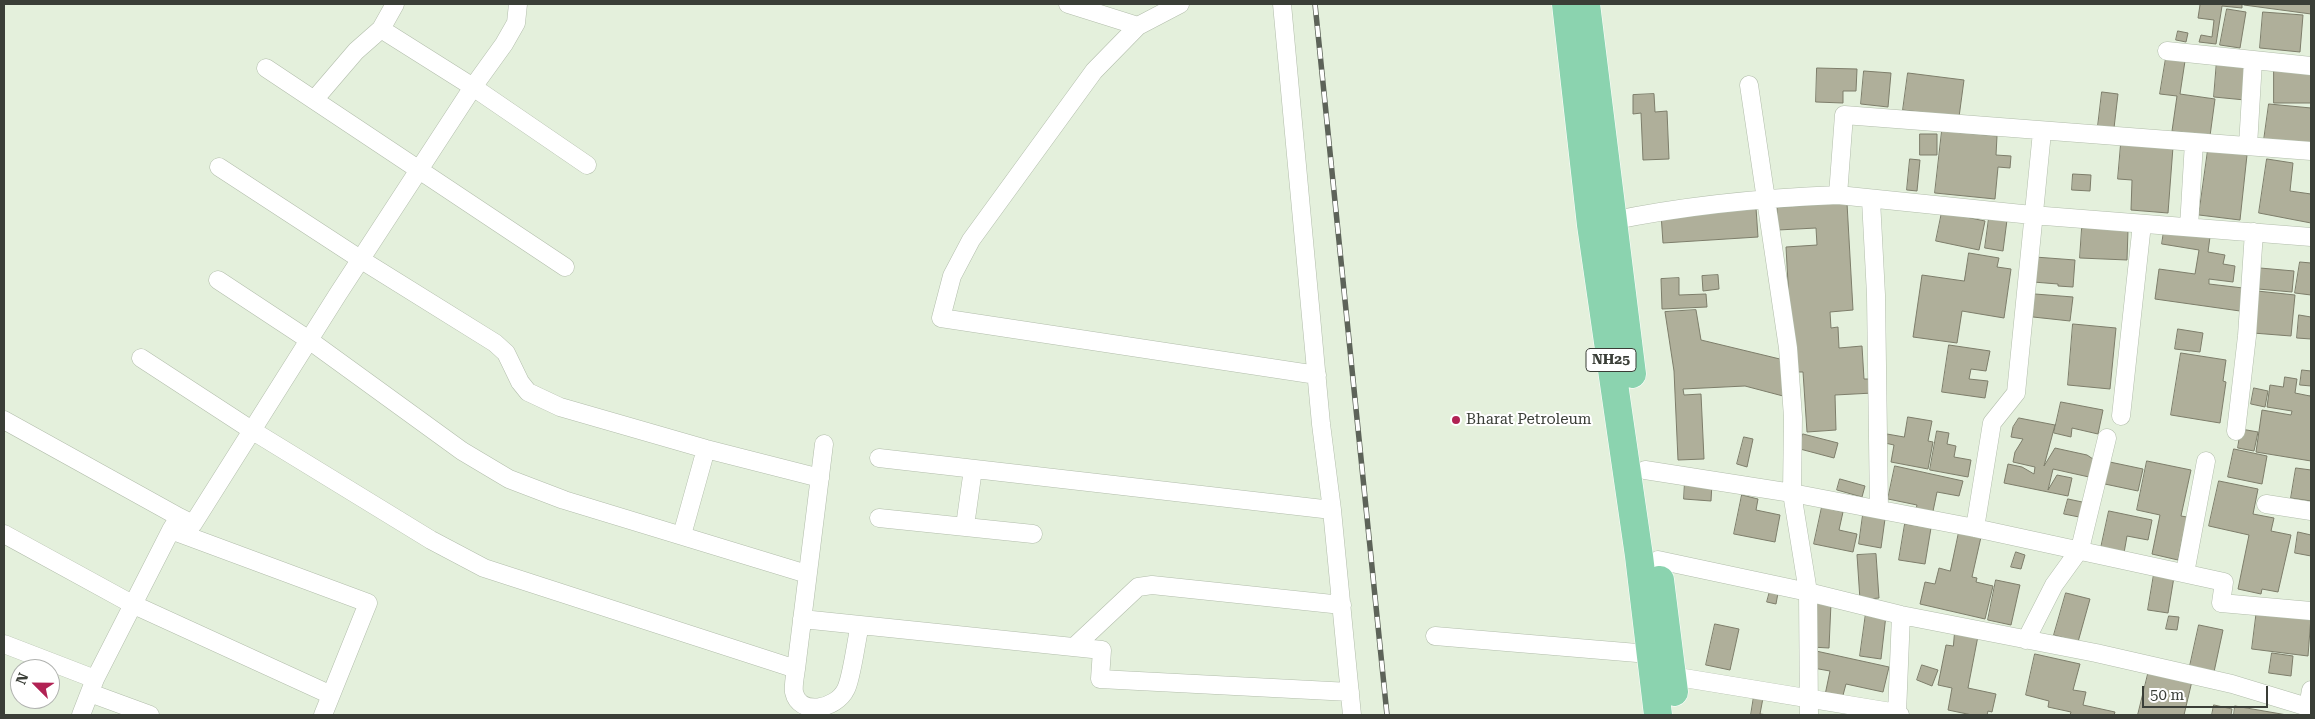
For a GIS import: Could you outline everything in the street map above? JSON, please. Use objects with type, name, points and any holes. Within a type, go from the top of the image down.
[{"type":"main road","name":"NH25","points":[[1566,4],[1591,225],[1639,556],[1649,654],[1658,715]]},
{"type":"main road","name":"NH25","points":[[1586,4],[1612,221],[1677,715]]},
{"type":"street","points":[[314,100],[356,51],[381,29],[395,4]]},
{"type":"street","points":[[175,524],[193,524],[360,259],[473,87],[504,44],[516,23],[518,4]]},
{"type":"street","points":[[1068,4],[1138,26]]},
{"type":"street","points":[[1180,4],[1138,26],[1094,71],[971,240],[952,276],[941,318],[1317,375]]},
{"type":"street","points":[[1282,4],[1317,375],[1352,715]]},
{"type":"street","points":[[381,29],[473,87],[587,165]]},
{"type":"street","points":[[2167,51],[2311,66]]},
{"type":"street","points":[[2248,146],[2253,61]]},
{"type":"street","points":[[266,68],[565,267]]},
{"type":"street","points":[[1750,85],[1788,348],[1793,417],[1792,493],[1808,592],[1809,707]]},
{"type":"street","points":[[1838,195],[1844,115],[2042,132],[2311,151]]},
{"type":"street","points":[[1974,528],[1992,423],[2016,393],[2032,215],[2042,132]]},
{"type":"street","points":[[2189,227],[2194,142]]},
{"type":"street","points":[[219,167],[360,259],[495,343],[506,353],[520,382],[528,392],[539,398],[560,407],[820,478]]},
{"type":"street","points":[[1612,221],[1659,211],[1766,198],[1838,195],[2032,215],[2311,237]]},
{"type":"street","points":[[1872,200],[1876,294],[1879,509]]},
{"type":"street","points":[[2120,416],[2142,224]]},
{"type":"street","points":[[2236,431],[2247,336],[2254,232]]},
{"type":"street","points":[[218,280],[309,340],[462,450],[509,479],[564,500],[807,574]]},
{"type":"street","points":[[141,358],[252,431],[431,540],[484,568],[796,669]]},
{"type":"street","points":[[4,420],[175,524],[368,603],[323,715]]},
{"type":"street","points":[[2026,640],[2054,585],[2080,549],[2107,438]]},
{"type":"street","points":[[824,444],[796,669],[794,693],[800,701],[811,707],[826,707],[839,701],[847,688],[860,625]]},
{"type":"street","points":[[682,535],[706,448]]},
{"type":"street","points":[[879,458],[1332,510]]},
{"type":"street","points":[[2185,573],[2206,461]]},
{"type":"street","points":[[966,526],[973,469]]},
{"type":"street","points":[[1645,470],[1792,493],[2080,549],[2224,582],[2221,603],[2311,611]]},
{"type":"street","points":[[2266,504],[2311,511]]},
{"type":"street","points":[[879,518],[1033,534]]},
{"type":"street","points":[[81,715],[132,604],[175,524]]},
{"type":"street","points":[[4,534],[132,604],[331,695]]},
{"type":"street","points":[[1658,560],[1808,592],[1901,615],[2026,640],[2310,702]]},
{"type":"street","points":[[1074,647],[1138,587],[1152,585],[1342,605]]},
{"type":"street","points":[[1672,676],[1809,707],[1899,714],[1901,615]]},
{"type":"street","points":[[802,619],[1102,650],[1100,679],[1350,692]]},
{"type":"street","points":[[1435,636],[1649,654]]},
{"type":"street","points":[[4,644],[150,715]]},
{"type":"building","points":[[2187,4],[2242,4],[2242,8],[2222,6],[2216,44],[2199,42],[2201,35],[2212,37],[2214,20],[2198,18],[2200,5]]},
{"type":"building","points":[[2311,4],[2311,14],[2244,5]]},
{"type":"building","points":[[2227,9],[2246,12],[2240,48],[2220,45]]},
{"type":"building","points":[[2263,12],[2303,15],[2300,52],[2260,48]]},
{"type":"building","points":[[2178,31],[2188,33],[2186,42],[2176,40]]},
{"type":"building","points":[[2166,58],[2185,61],[2180,94],[2215,99],[2210,136],[2172,131],[2177,96],[2160,94]]},
{"type":"building","points":[[2217,60],[2248,63],[2245,100],[2214,97]]},
{"type":"building","points":[[2274,67],[2311,67],[2311,103],[2274,103]]},
{"type":"building","points":[[1817,68],[1857,69],[1856,91],[1843,91],[1843,103],[1816,102]]},
{"type":"building","points":[[1864,71],[1891,73],[1888,107],[1861,104]]},
{"type":"building","points":[[1908,73],[1964,80],[1959,117],[1903,110]]},
{"type":"building","points":[[2102,92],[2118,94],[2114,128],[2098,126]]},
{"type":"building","points":[[1654,94],[1655,112],[1667,111],[1669,159],[1643,160],[1641,113],[1633,114],[1633,95]]},
{"type":"building","points":[[2269,104],[2311,108],[2311,145],[2264,140]]},
{"type":"building","points":[[1942,131],[1997,136],[1996,155],[2011,156],[2010,168],[1998,167],[1995,199],[1935,193]]},
{"type":"building","points":[[1920,134],[1937,134],[1937,155],[1920,155]]},
{"type":"building","points":[[2121,144],[2173,147],[2168,213],[2131,210],[2132,180],[2118,179]]},
{"type":"building","points":[[2208,150],[2247,155],[2240,220],[2199,215]]},
{"type":"building","points":[[1910,159],[1920,160],[1917,191],[1907,190]]},
{"type":"building","points":[[2267,159],[2293,163],[2290,191],[2311,194],[2311,223],[2259,213]]},
{"type":"building","points":[[2073,174],[2091,175],[2090,191],[2072,190]]},
{"type":"building","points":[[1847,203],[1853,310],[1830,312],[1831,328],[1838,327],[1839,348],[1862,346],[1864,379],[1872,379],[1873,393],[1835,395],[1836,430],[1807,432],[1803,372],[1793,372],[1786,247],[1817,245],[1816,228],[1778,230],[1777,208]]},
{"type":"building","points":[[1756,208],[1758,237],[1663,243],[1661,214]]},
{"type":"building","points":[[1942,212],[1985,221],[1979,250],[1936,241]]},
{"type":"building","points":[[1989,218],[2007,220],[2003,251],[1985,248]]},
{"type":"building","points":[[2082,228],[2128,230],[2127,260],[2080,258]]},
{"type":"building","points":[[2164,231],[2210,237],[2208,252],[2225,255],[2223,264],[2235,266],[2233,282],[2209,279],[2209,284],[2243,288],[2240,311],[2155,299],[2159,269],[2195,274],[2199,250],[2162,244]]},
{"type":"building","points":[[1969,253],[1999,258],[1997,267],[2011,269],[2004,318],[1962,311],[1957,343],[1913,337],[1922,275],[1964,281]]},
{"type":"building","points":[[2035,257],[2075,260],[2073,287],[2033,282]]},
{"type":"building","points":[[2300,262],[2311,263],[2311,295],[2295,293]]},
{"type":"building","points":[[2260,268],[2294,271],[2292,292],[2258,289]]},
{"type":"building","points":[[1718,275],[1719,289],[1703,291],[1702,276]]},
{"type":"building","points":[[1679,278],[1679,295],[1706,294],[1707,307],[1662,309],[1661,279]]},
{"type":"building","points":[[2257,291],[2295,295],[2291,336],[2253,333]]},
{"type":"building","points":[[2035,294],[2073,297],[2070,321],[2033,317]]},
{"type":"building","points":[[1696,310],[1701,340],[1784,360],[1783,396],[1745,386],[1683,389],[1684,395],[1701,394],[1704,459],[1678,460],[1674,371],[1665,312]]},
{"type":"building","points":[[2299,315],[2311,317],[2311,339],[2297,338]]},
{"type":"building","points":[[2073,324],[2116,328],[2110,389],[2068,385]]},
{"type":"building","points":[[2178,329],[2203,333],[2200,352],[2175,349]]},
{"type":"building","points":[[1949,345],[1990,351],[1986,371],[1971,369],[1969,379],[1988,381],[1985,398],[1942,392]]},
{"type":"building","points":[[2181,353],[2226,360],[2223,381],[2226,382],[2220,423],[2171,415]]},
{"type":"building","points":[[2302,370],[2311,371],[2311,386],[2300,385]]},
{"type":"building","points":[[2285,377],[2297,379],[2295,393],[2310,396],[2311,393],[2311,461],[2256,452],[2262,410],[2291,415],[2292,411],[2267,407],[2270,385],[2283,387]]},
{"type":"building","points":[[2254,388],[2268,391],[2265,407],[2251,404]]},
{"type":"building","points":[[2061,402],[2103,410],[2098,434],[2072,428],[2071,437],[2054,433]]},
{"type":"building","points":[[1908,417],[1932,421],[1928,441],[1933,442],[1928,469],[1891,462],[1894,445],[1885,443],[1887,434],[1904,437]]},
{"type":"building","points":[[2019,418],[2055,425],[2044,466],[2055,448],[2087,455],[2093,459],[2089,477],[2053,469],[2048,490],[2057,475],[2072,478],[2068,496],[2004,483],[2008,464],[2022,467],[2034,474],[2035,467],[2013,462],[2015,452],[2023,439],[2011,437],[2013,427]]},
{"type":"building","points":[[2241,429],[2258,432],[2254,451],[2238,448]]},
{"type":"building","points":[[1937,431],[1949,433],[1947,444],[1956,446],[1954,457],[1971,460],[1968,477],[1930,470]]},
{"type":"building","points":[[1803,434],[1838,443],[1834,458],[1800,449]]},
{"type":"building","points":[[1744,437],[1753,439],[1747,467],[1737,464]]},
{"type":"building","points":[[2234,449],[2267,456],[2262,484],[2228,477]]},
{"type":"building","points":[[2105,461],[2143,469],[2138,491],[2100,483]]},
{"type":"building","points":[[2147,461],[2191,470],[2181,516],[2187,517],[2178,560],[2152,554],[2160,515],[2137,510]]},
{"type":"building","points":[[1895,466],[1963,481],[1959,496],[1937,492],[1932,516],[1915,513],[1917,505],[1888,499]]},
{"type":"building","points":[[2296,468],[2311,470],[2311,501],[2291,498]]},
{"type":"building","points":[[1840,479],[1865,486],[1862,497],[1837,490]]},
{"type":"building","points":[[1685,481],[1712,483],[1711,501],[1684,499]]},
{"type":"building","points":[[2219,481],[2258,489],[2253,514],[2274,518],[2271,531],[2291,535],[2278,592],[2262,589],[2261,594],[2238,589],[2249,535],[2209,526]]},
{"type":"building","points":[[1742,495],[1758,499],[1756,510],[1780,515],[1775,542],[1734,534]]},
{"type":"building","points":[[2068,499],[2087,503],[2084,518],[2064,514]]},
{"type":"building","points":[[1822,507],[1843,512],[1839,530],[1857,534],[1853,552],[1814,544]]},
{"type":"building","points":[[2109,511],[2152,520],[2148,540],[2127,536],[2124,553],[2101,548]]},
{"type":"building","points":[[1863,515],[1885,519],[1881,548],[1859,544]]},
{"type":"building","points":[[1905,524],[1931,528],[1925,564],[1899,560]]},
{"type":"building","points":[[1959,532],[1981,537],[1972,577],[1977,578],[1976,582],[1993,586],[1985,619],[1920,604],[1925,582],[1935,584],[1939,568],[1950,571]]},
{"type":"building","points":[[2298,532],[2311,535],[2311,556],[2295,553]]},
{"type":"building","points":[[2016,552],[2025,555],[2021,569],[2011,567]]},
{"type":"building","points":[[1876,554],[1879,598],[1860,600],[1857,555]]},
{"type":"building","points":[[2154,574],[2174,577],[2168,613],[2148,610]]},
{"type":"building","points":[[1996,580],[2020,585],[2011,625],[1988,620]]},
{"type":"building","points":[[1770,591],[1778,593],[1776,604],[1767,602]]},
{"type":"building","points":[[2066,593],[2090,599],[2078,642],[2054,635]]},
{"type":"building","points":[[1813,602],[1831,603],[1829,648],[1811,647]]},
{"type":"building","points":[[2257,609],[2311,617],[2308,656],[2252,649]]},
{"type":"building","points":[[1866,613],[1886,615],[1881,659],[1860,656]]},
{"type":"building","points":[[2169,616],[2179,617],[2177,630],[2166,629]]},
{"type":"building","points":[[1715,624],[1739,629],[1730,670],[1706,665]]},
{"type":"building","points":[[2199,625],[2223,630],[2214,672],[2190,666]]},
{"type":"building","points":[[1955,632],[1978,636],[1968,688],[1996,694],[1992,712],[1988,711],[1987,715],[1972,715],[1948,710],[1952,688],[1938,685],[1946,645],[1953,646]]},
{"type":"building","points":[[1816,651],[1889,667],[1883,692],[1846,684],[1842,699],[1825,695],[1830,671],[1813,668]]},
{"type":"building","points":[[2272,653],[2293,656],[2291,676],[2269,673]]},
{"type":"building","points":[[2035,654],[2080,664],[2073,690],[2086,692],[2083,705],[2115,712],[2114,715],[2070,715],[2071,712],[2048,707],[2049,701],[2026,695]]},
{"type":"building","points":[[1922,665],[1938,670],[1932,686],[1917,680]]},
{"type":"building","points":[[2149,670],[2192,681],[2184,715],[2138,715]]},
{"type":"building","points":[[1754,696],[1763,698],[1760,714],[1768,715],[1751,715]]},
{"type":"building","points":[[2214,705],[2232,709],[2231,715],[2212,715]]},
{"type":"building","points":[[2235,706],[2287,715],[2234,715]]},
{"type":"railway","points":[[1315,4],[1387,715]]},
{"type":"place","name":"Bharat Petroleum","points":[[1456,420]]}]
